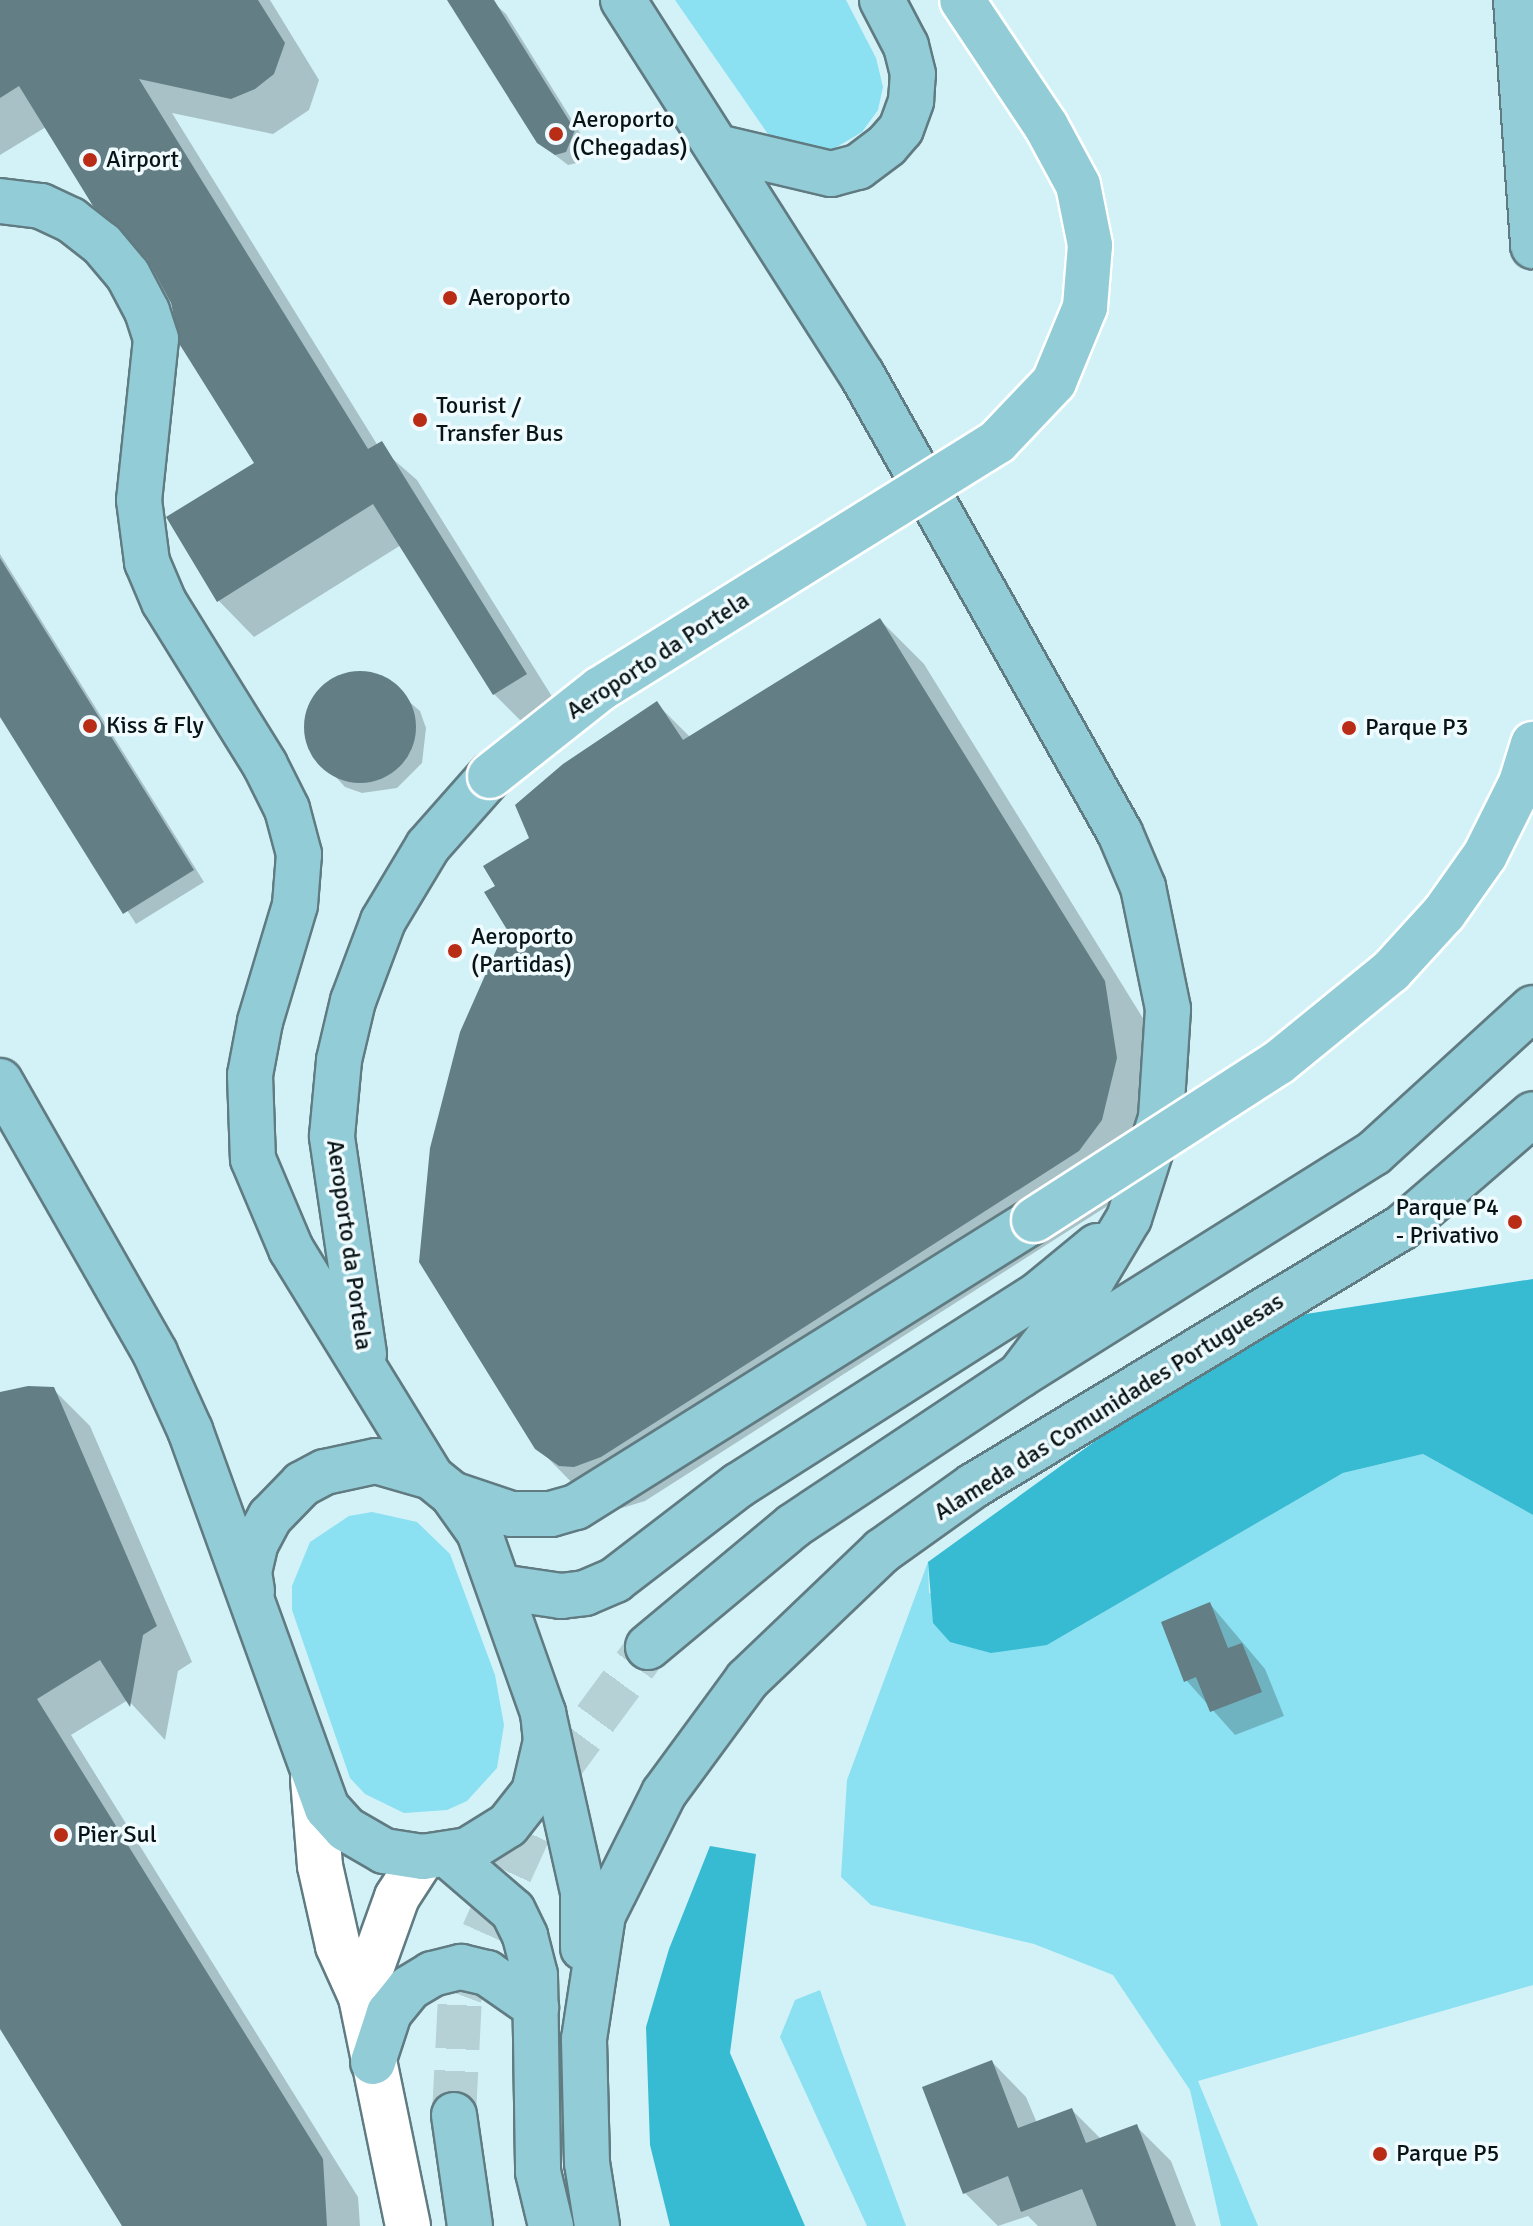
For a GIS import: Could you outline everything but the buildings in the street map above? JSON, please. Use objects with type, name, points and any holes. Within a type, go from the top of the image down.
[{"type":"main road","points":[[623,0],[721,148],[908,454],[1120,833],[1143,887],[1168,1009],[1168,1063],[1161,1118],[1129,1218],[1092,1280],[1020,1375]]},
{"type":"main road","points":[[721,148],[831,174],[858,167],[887,145],[901,129],[913,74],[906,46],[882,0]]},
{"type":"main road","name":"Aeroporto da Portela","points":[[367,1368],[332,1136],[339,1060],[353,1001],[383,921],[428,846],[490,776],[600,689],[997,442],[1054,382],[1085,307],[1090,245],[1078,185],[1046,126],[962,0]]},
{"type":"main road","points":[[1516,0],[1533,246]]},
{"type":"main road","points":[[0,201],[41,206],[102,244],[128,275],[151,325],[154,371],[139,500],[147,562],[164,602],[265,765],[287,809],[299,854],[295,905],[260,1022],[250,1075],[253,1159],[291,1249],[442,1486],[472,1516],[500,1587],[543,1713],[583,1892],[584,2039]]},
{"type":"main road","points":[[255,1608],[249,1572],[255,1545],[270,1517],[302,1484],[354,1463],[376,1461],[511,1514],[551,1514],[576,1507],[1278,1063],[1391,971],[1444,913],[1485,855],[1521,783],[1533,744]]},
{"type":"main road","points":[[648,1647],[793,1526],[1020,1375],[1374,1153],[1533,1008]]},
{"type":"main road","points":[[0,1081],[155,1353],[190,1430],[313,1779],[327,1808],[354,1834],[384,1851],[436,1857],[492,1838],[534,1792],[546,1741],[543,1713]]},
{"type":"main road","name":"Alameda das Comunidades Portuguesas","points":[[597,2226],[587,2163],[584,2039],[603,1915],[652,1816],[701,1737],[747,1680],[882,1551],[973,1486],[1401,1228],[1533,1114]]},
{"type":"main road","points":[[500,1587],[561,1596],[585,1593],[615,1580],[739,1485],[1040,1293],[1129,1218]]},
{"type":"main road","points":[[436,1857],[513,1911],[525,1936],[536,2007],[534,2111],[538,2172],[551,2226]]},
{"type":"main road","points":[[373,2062],[389,2013],[409,1988],[432,1974],[461,1967],[487,1973],[536,2007]]},
{"type":"main road","points":[[454,2115],[470,2226]]},
{"type":"street","points":[[313,1779],[320,1866],[335,1933],[361,1997],[408,2226]]},
{"type":"street","points":[[361,1997],[397,1897],[436,1857]]},
{"type":"shaded area","points":[[675,0],[846,0],[876,58],[883,87],[878,110],[862,132],[825,154],[770,137]]},
{"type":"shaded area","points":[[1533,1279],[1533,1515],[1423,1454],[1343,1473],[1047,1645],[991,1653],[950,1642],[933,1623],[928,1562],[1145,1405],[1306,1314]]},
{"type":"shaded area","points":[[1423,1454],[1533,1515],[1533,1985],[1198,2081],[1258,2226],[1221,2226],[1190,2090],[1113,1975],[1034,1944],[871,1905],[841,1877],[847,1780],[928,1562],[929,1593],[1047,1645],[1343,1473]]},
{"type":"shaded area","points":[[372,1512],[417,1522],[450,1554],[495,1675],[504,1725],[497,1768],[467,1801],[447,1810],[404,1813],[365,1794],[350,1778],[292,1610],[292,1586],[310,1542],[349,1516]]},
{"type":"shaded area","points":[[710,1846],[756,1854],[730,2053],[805,2226],[670,2226],[650,2145],[646,2027],[669,1949]]},
{"type":"shaded area","points":[[820,1990],[906,2226],[867,2226],[780,2037],[795,2000]]},
{"type":"tunnel","points":[[454,2115],[460,1995],[483,1933],[556,1772],[648,1647]]},
{"type":"place","name":"Aeroporto (Chegadas)","points":[[556,134]]},
{"type":"place","name":"Airport","points":[[90,160]]},
{"type":"place","name":"Aeroporto","points":[[450,298]]},
{"type":"place","name":"Tourist / Transfer Bus","points":[[420,420]]},
{"type":"place","name":"Kiss & Fly","points":[[90,726]]},
{"type":"place","name":"Parque P3","points":[[1349,728]]},
{"type":"place","name":"Aeroporto (Partidas)","points":[[455,951]]},
{"type":"place","name":"Parque P4 - Privativo","points":[[1515,1222]]},
{"type":"place","name":"Pier Sul","points":[[61,1835]]},
{"type":"place","name":"Parque P5","points":[[1380,2154]]}]
